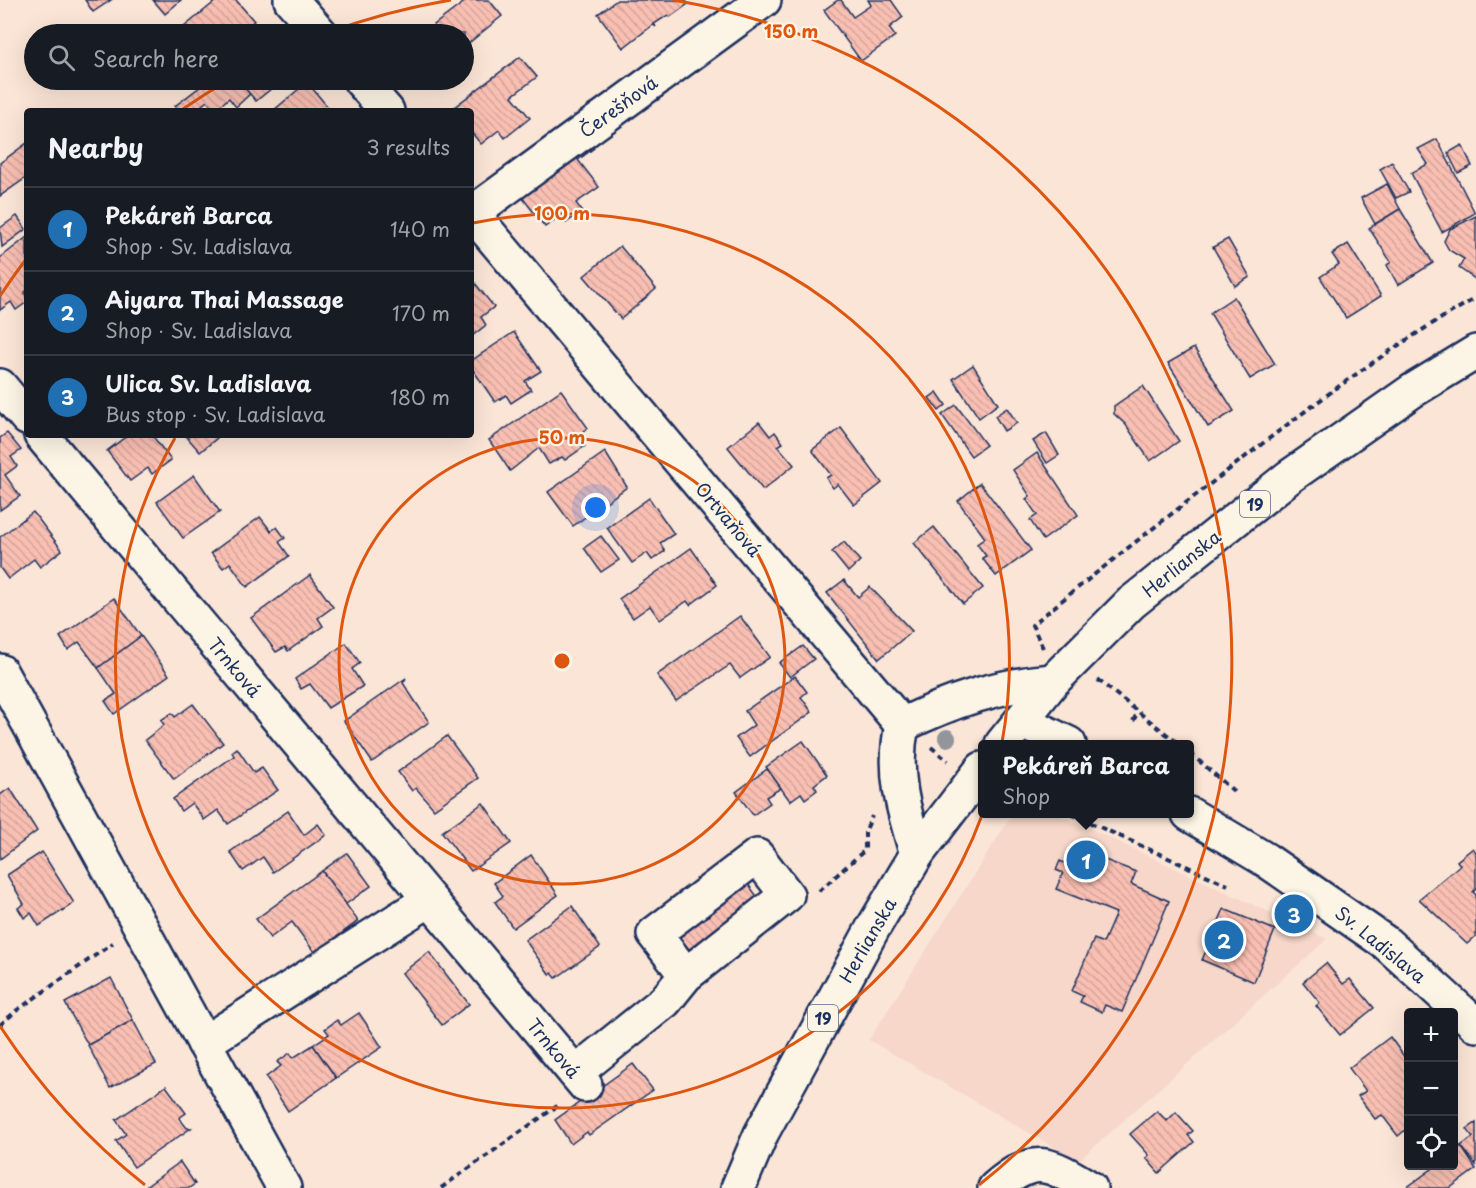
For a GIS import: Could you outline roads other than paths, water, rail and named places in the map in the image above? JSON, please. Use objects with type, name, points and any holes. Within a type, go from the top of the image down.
[{"type":"street","points":[[291,0],[312,24]]},
{"type":"street","name":"Čerešňová","points":[[474,210],[764,0]]},
{"type":"street","points":[[369,90],[384,108]]},
{"type":"street","name":"Ortvaňová","points":[[474,216],[908,723]]},
{"type":"street","name":"Herlianska","points":[[1011,733],[1049,667],[1289,477],[1412,391],[1476,352]]},
{"type":"street","points":[[0,386],[24,414]]},
{"type":"street","name":"Trnková","points":[[44,438],[580,1079],[664,1001],[686,975]]},
{"type":"street","points":[[917,854],[899,793],[897,767],[908,723],[943,705],[1003,687],[1049,667]]},
{"type":"street","points":[[0,671],[284,1188]]},
{"type":"street","points":[[1011,733],[1048,740]]},
{"type":"street","name":"Herlianska","points":[[738,1188],[761,1134],[816,1030],[917,854],[976,776]]},
{"type":"street","name":"Sv. Ladislava","points":[[1194,816],[1266,860],[1386,943],[1476,1025]]},
{"type":"street","points":[[756,856],[787,895],[686,975],[654,934],[756,856]]},
{"type":"street","points":[[204,1043],[429,900]]},
{"type":"street","points":[[995,1188],[1012,1173],[1032,1165],[1052,1168],[1090,1188]]},
{"type":"place","name":"Pekáreň Barca","points":[[1086,860]]},
{"type":"place","name":"Ulica Sv. Ladislava","points":[[1294,914]]},
{"type":"place","name":"Aiyara Thai Massage","points":[[1224,940]]}]
